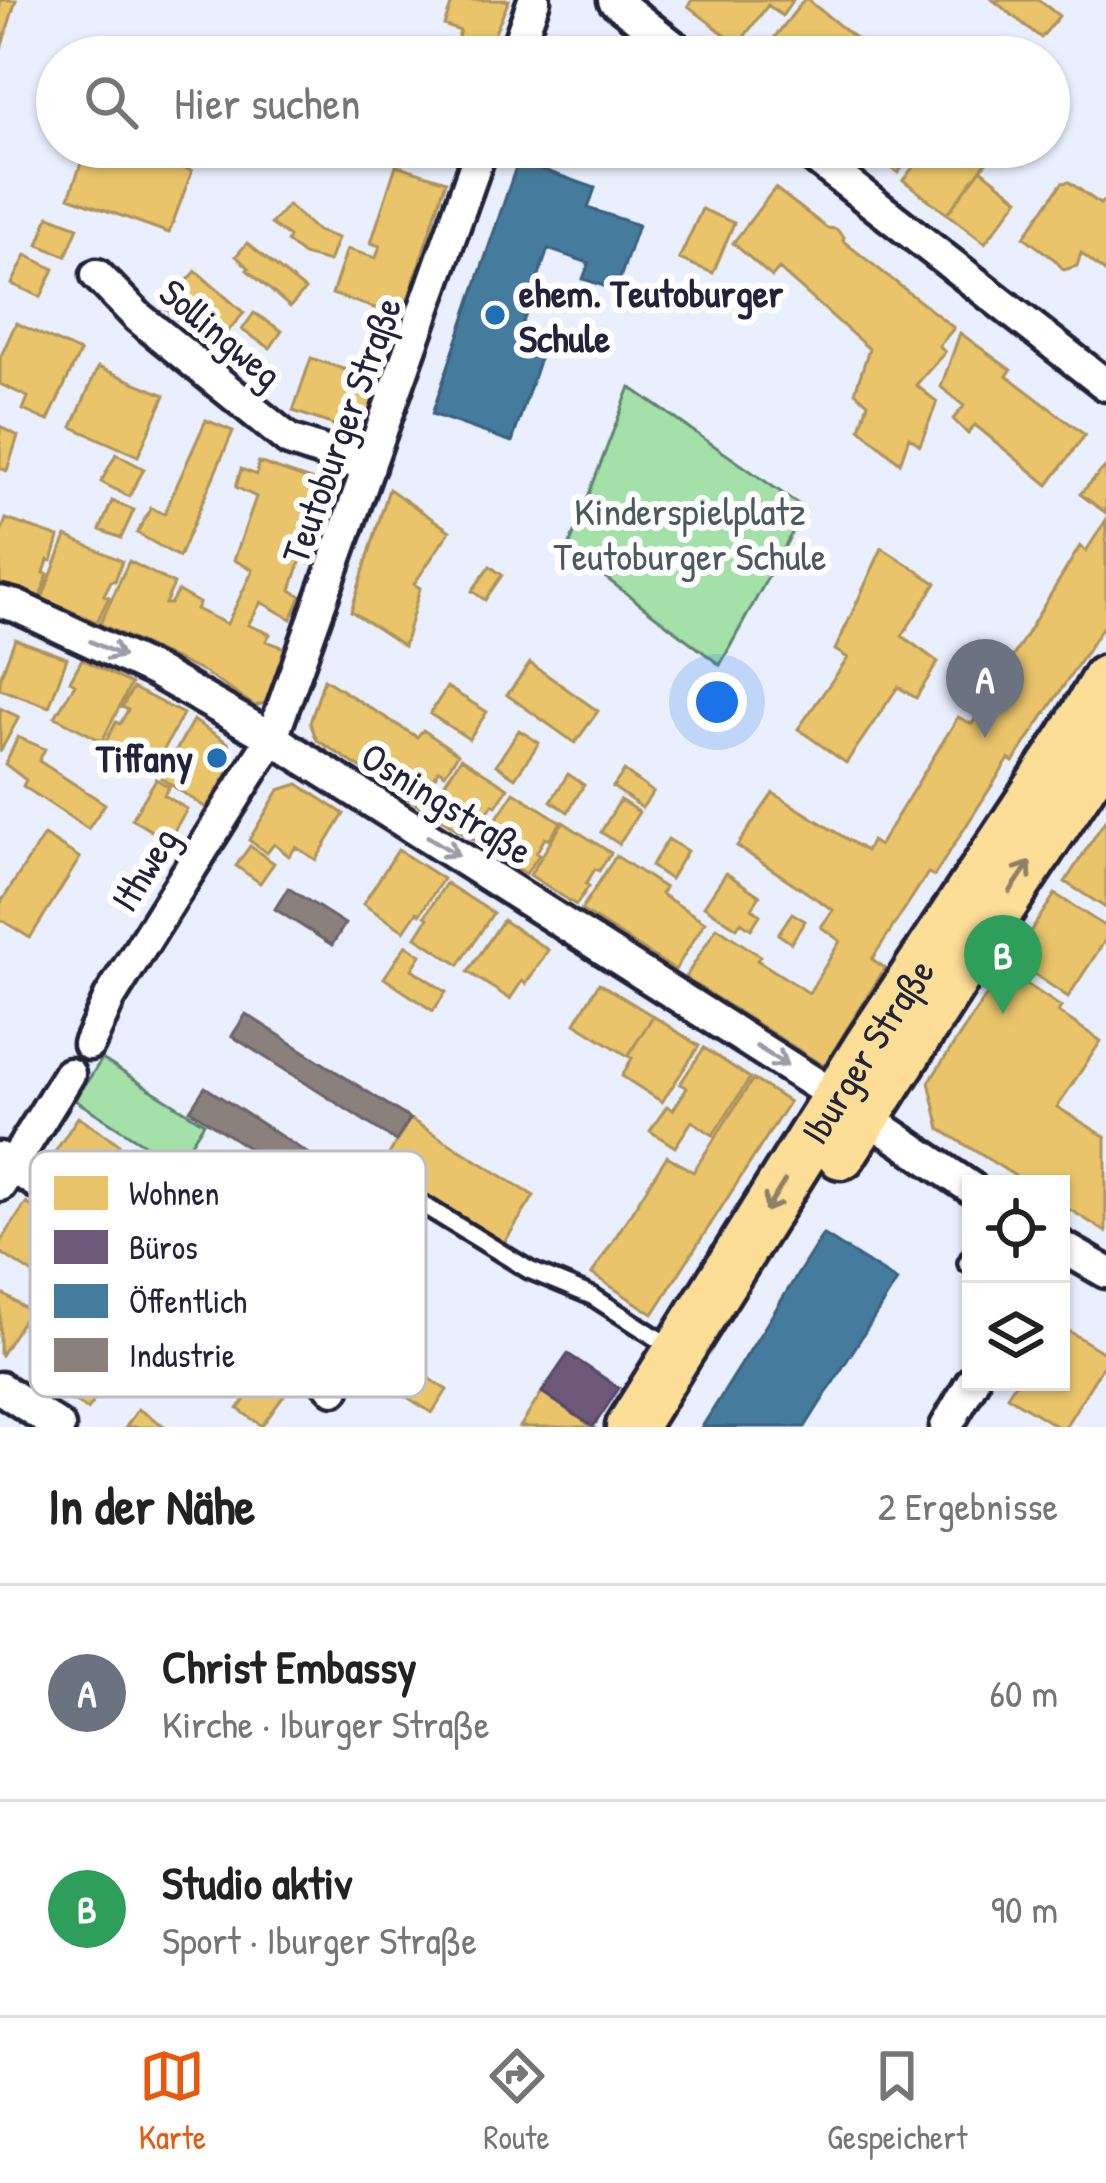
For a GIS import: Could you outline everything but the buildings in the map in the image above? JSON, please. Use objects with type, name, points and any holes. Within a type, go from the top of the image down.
[{"type":"main road","name":"Iburger Straße","points":[[669,1427],[852,1107],[1106,680]]},
{"type":"main road","name":"Iburger Straße","points":[[631,1427],[678,1352],[1106,747]]},
{"type":"street","points":[[521,36],[534,0]]},
{"type":"street","points":[[614,0],[660,36]]},
{"type":"street","name":"Teutoburger Straße","points":[[272,738],[475,168]]},
{"type":"street","points":[[828,168],[1106,385]]},
{"type":"street","name":"Sollingweg","points":[[97,275],[138,317],[289,440],[369,467]]},
{"type":"street","name":"Osningstraße","points":[[0,602],[155,671],[272,738],[962,1182]]},
{"type":"street","name":"Ithweg","points":[[88,1044],[110,997],[272,738]]},
{"type":"street","points":[[30,1186],[4,1169],[69,1075]]},
{"type":"street","points":[[1070,1251],[1106,1272]]},
{"type":"street","points":[[0,1388],[58,1427]]},
{"type":"street","points":[[946,1427],[968,1391]]},
{"type":"lane","points":[[426,1207],[529,1270],[592,1296],[678,1352]]},
{"type":"green space","name":"Kinderspielplatz Teutoburger Schule","points":[[630,387],[805,509],[720,665],[568,549]]},
{"type":"green space","points":[[102,1059],[204,1123],[186,1151],[155,1151],[75,1100]]},
{"type":"place","name":"ehem. Teutoburger Schule","points":[[495,315]]},
{"type":"place","name":"Christ Embassy","points":[[985,738]]},
{"type":"place","name":"Tiffany","points":[[217,758]]},
{"type":"place","name":"Studio aktiv","points":[[1003,1014]]}]
